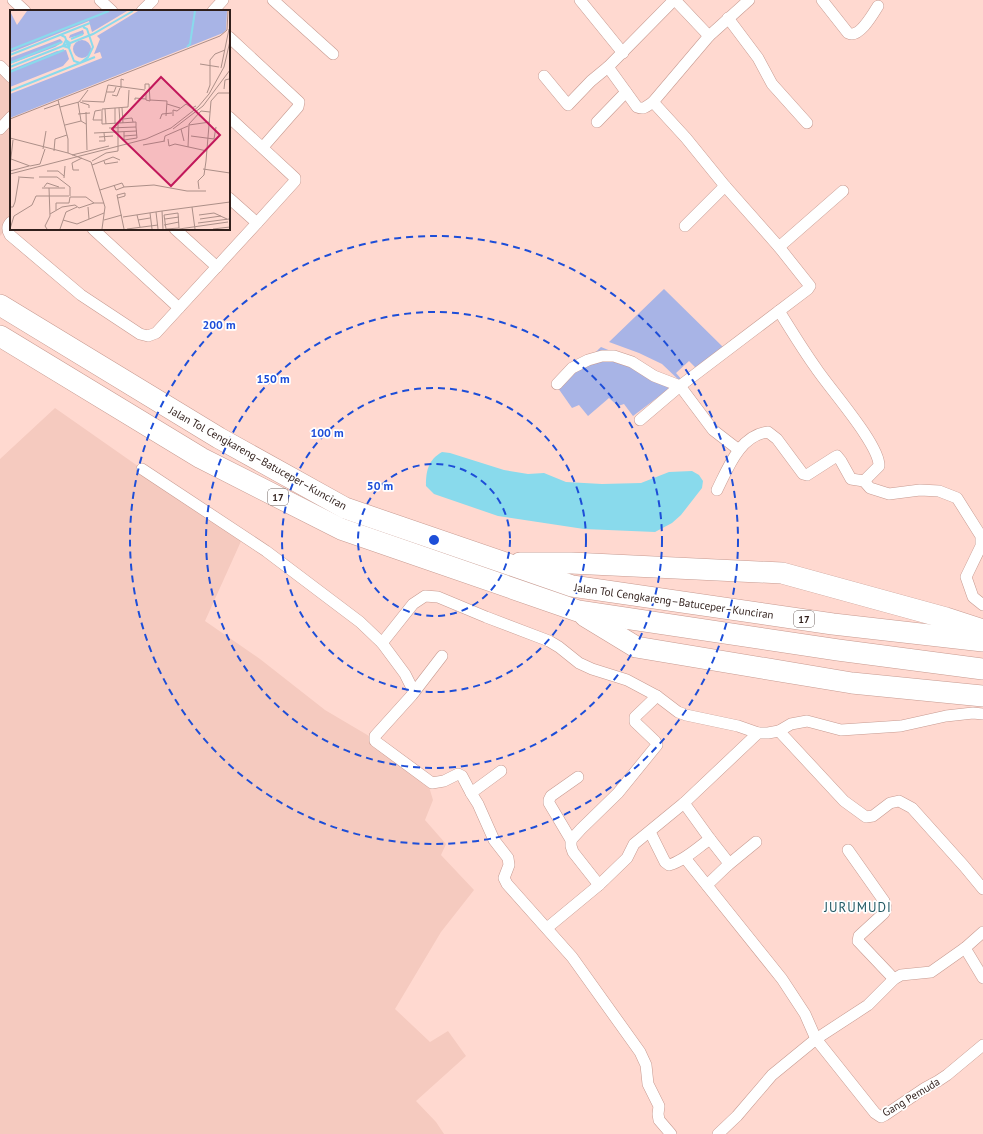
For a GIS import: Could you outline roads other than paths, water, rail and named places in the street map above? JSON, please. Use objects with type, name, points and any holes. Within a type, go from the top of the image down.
[{"type":"highway","name":"Jalan Tol Cengkareng–Batuceper–Kunciran","points":[[0,305],[219,438],[345,508],[504,563],[572,586],[833,624],[983,641]]},
{"type":"highway","name":"Jalan Tol Cengkareng–Batuceper–Kunciran","points":[[0,336],[201,458],[341,529],[578,612],[838,650],[983,669]]},
{"type":"highway","points":[[504,563],[571,563],[782,573],[946,618],[983,630]]},
{"type":"highway","points":[[578,612],[636,647],[852,683],[983,696]]},
{"type":"street","points":[[13,0],[24,10]]},
{"type":"street","points":[[100,0],[110,10]]},
{"type":"street","points":[[143,10],[153,0]]},
{"type":"street","points":[[214,10],[223,0]]},
{"type":"street","points":[[273,0],[332,54]]},
{"type":"street","points":[[580,0],[623,53]]},
{"type":"street","points":[[544,76],[568,105],[591,81],[623,53],[675,0],[709,36]]},
{"type":"street","points":[[608,67],[637,106],[645,108],[652,102],[709,36],[749,0]]},
{"type":"street","points":[[822,0],[851,35],[855,34],[867,23],[878,6]]},
{"type":"street","points":[[728,18],[758,58],[772,84],[807,122]]},
{"type":"street","points":[[230,38],[299,102],[298,107],[263,147]]},
{"type":"street","points":[[0,66],[10,76]]},
{"type":"street","points":[[597,122],[626,92]]},
{"type":"street","points":[[640,420],[680,386],[810,286],[779,247],[725,186],[686,138],[652,102]]},
{"type":"street","points":[[0,129],[10,118]]},
{"type":"street","points":[[6,230],[81,296],[140,334],[148,336],[153,335],[295,181],[295,178],[230,118]]},
{"type":"street","points":[[685,226],[725,186]]},
{"type":"street","points":[[779,247],[843,191]]},
{"type":"street","points":[[230,199],[257,223]]},
{"type":"street","points":[[94,230],[179,308]]},
{"type":"street","points":[[176,230],[217,267]]},
{"type":"street","points":[[779,311],[816,369],[870,443],[879,461],[879,466],[864,481]]},
{"type":"street","points":[[557,384],[572,368],[588,360],[602,356],[614,356],[632,362],[654,376],[680,386],[713,430],[735,447],[740,448]]},
{"type":"street","points":[[716,490],[740,448],[760,433],[768,432],[777,438],[803,474],[807,475],[837,456],[842,461],[851,479],[864,481],[870,488],[889,494],[920,490],[939,491],[957,498],[981,536],[981,546],[966,577],[973,597],[983,605]]},
{"type":"street","points":[[142,468],[266,551],[360,622],[382,643],[405,674],[414,692]]},
{"type":"street","points":[[382,643],[413,604],[425,596],[438,597],[549,641],[579,663],[592,669],[627,680],[657,696],[678,712],[738,726],[758,733],[768,733],[792,724],[807,721],[841,730],[901,726],[946,716],[973,713],[983,714]]},
{"type":"street","points":[[442,656],[414,692],[375,736],[375,741],[432,783],[458,774],[462,776],[470,794],[478,804],[494,840],[508,858],[509,864],[504,878],[507,884],[572,957],[644,1058],[648,1084],[659,1106],[659,1120],[671,1134]]},
{"type":"street","points":[[571,840],[618,793],[656,745],[655,741],[635,722],[634,719],[635,716],[657,696]]},
{"type":"street","points":[[778,730],[844,801],[866,817],[873,816],[890,803],[899,802],[912,808],[983,889]]},
{"type":"street","points":[[547,928],[599,885],[627,858],[634,844],[684,803],[758,733]]},
{"type":"street","points":[[470,794],[501,771]]},
{"type":"street","points":[[578,777],[551,796],[548,800],[571,840],[573,852],[599,885]]},
{"type":"street","points":[[684,803],[728,862],[728,865]]},
{"type":"street","points":[[650,832],[665,862],[669,865],[685,858],[710,839]]},
{"type":"street","points":[[707,885],[756,842]]},
{"type":"street","points":[[848,850],[884,901],[886,908],[884,913],[859,936],[858,941],[894,979]]},
{"type":"street","points":[[685,858],[782,979],[805,1014],[816,1039]]},
{"type":"street","points":[[718,1134],[772,1075],[816,1039],[868,1005],[894,979],[901,975],[931,972],[983,932]]},
{"type":"street","points":[[964,948],[983,978]]},
{"type":"street","name":"Gang Pemuda","points":[[816,1039],[875,1113],[881,1117],[938,1081],[983,1045]]},
{"type":"district","name":"JURUMUDI","points":[[858,907]]}]
